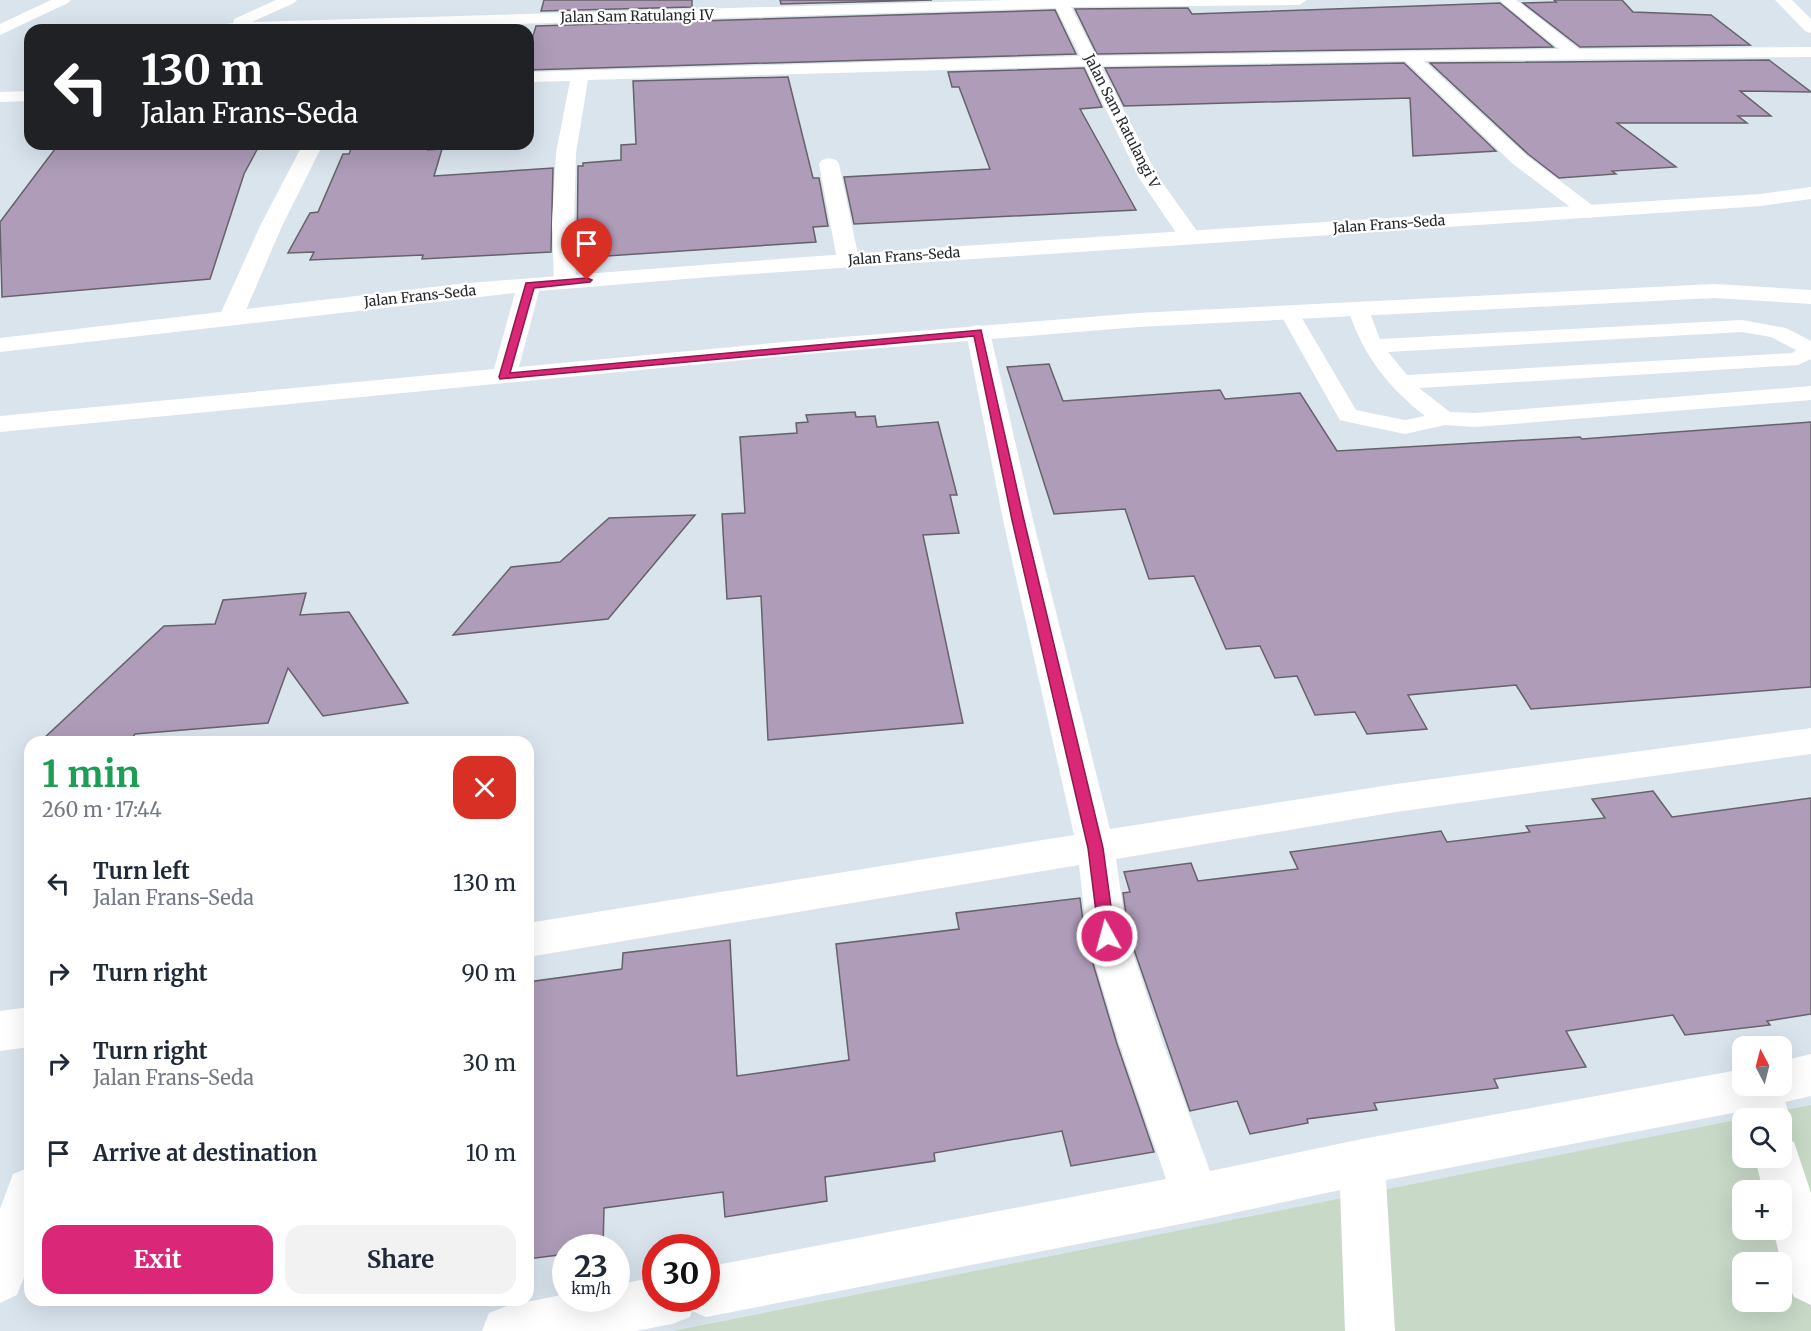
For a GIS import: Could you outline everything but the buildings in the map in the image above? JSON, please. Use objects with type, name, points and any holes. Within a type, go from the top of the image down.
[{"type":"street","points":[[0,30],[63,0]]},
{"type":"street","points":[[235,24],[289,0]]},
{"type":"street","name":"Jalan Sam Ratulangi IV","points":[[379,24],[1061,2],[1299,0]]},
{"type":"street","points":[[1507,0],[1575,54]]},
{"type":"street","points":[[1783,0],[1811,28]]},
{"type":"street","name":"Jalan Sam Ratulangi V","points":[[1061,2],[1149,178],[1191,238]]},
{"type":"street","points":[[534,77],[1408,55],[1811,52]]},
{"type":"street","points":[[1408,55],[1520,160],[1589,212]]},
{"type":"street","points":[[565,282],[563,223],[566,153],[580,75]]},
{"type":"street","points":[[0,116],[16,96]]},
{"type":"street","points":[[231,317],[271,226],[310,150]]},
{"type":"street","points":[[829,164],[848,260]]},
{"type":"street","name":"Jalan Frans-Seda","points":[[0,345],[231,317],[565,282],[848,260],[1761,200],[1811,193]]},
{"type":"street","points":[[504,377],[530,285]]},
{"type":"street","points":[[0,424],[978,332],[1138,320],[1714,291],[1811,297]]},
{"type":"street","points":[[978,332],[1018,520],[1096,848],[1107,936],[1141,1043],[1196,1197]]},
{"type":"street","points":[[534,939],[1396,798],[1811,741]]},
{"type":"street","points":[[0,1031],[24,1028]]},
{"type":"street","points":[[1792,1084],[1811,1075]]},
{"type":"street","points":[[720,1289],[1196,1197],[1362,1162],[1757,1096]]},
{"type":"street","points":[[1362,1162],[1370,1331]]},
{"type":"street","points":[[1781,1168],[1811,1280]]},
{"type":"street","points":[[0,1278],[24,1208]]},
{"type":"street","points":[[507,1331],[642,1305]]},
{"type":"lane","points":[[1358,308],[1366,334],[1374,346],[1403,382],[1430,410],[1445,418]]},
{"type":"lane","points":[[1289,312],[1348,415],[1405,427],[1445,418],[1475,420],[1811,393]]},
{"type":"lane","points":[[1374,346],[1742,327],[1771,329],[1799,340],[1810,349],[1798,359],[1403,382]]},
{"type":"green space","points":[[1811,1105],[1811,1331],[673,1331],[1732,1121],[1732,1168],[1792,1168],[1792,1109]]},
{"type":"route","points":[[587,280],[530,285],[504,377],[978,332],[1018,520],[1096,848],[1107,936]]}]
